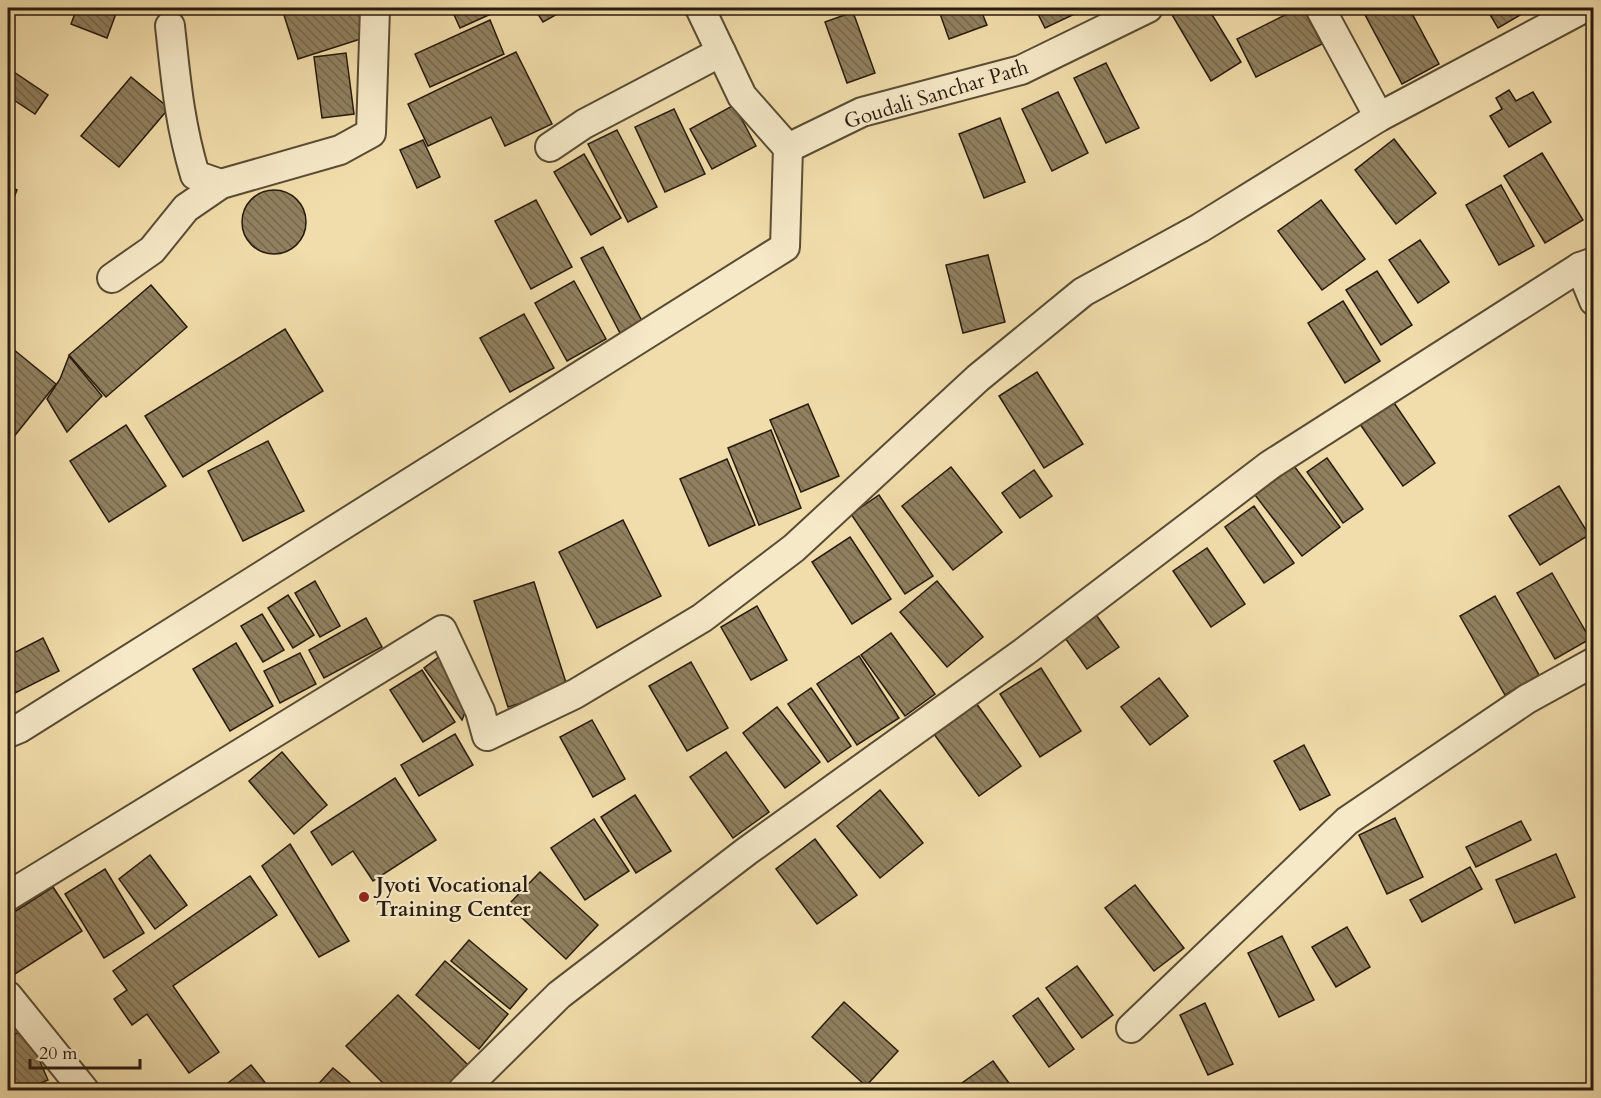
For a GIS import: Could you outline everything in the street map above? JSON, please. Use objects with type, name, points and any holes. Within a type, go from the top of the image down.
[{"type":"street","points":[[112,278],[152,250],[186,208],[220,184],[340,150],[371,133],[375,8]]},
{"type":"street","points":[[8,733],[20,728],[785,247],[788,148],[742,96],[700,8]]},
{"type":"street","name":"Goudali Sanchar Path","points":[[788,148],[862,112],[1021,70],[1148,8]]},
{"type":"street","points":[[1320,8],[1379,117]]},
{"type":"street","points":[[8,896],[442,630],[480,711],[487,736],[575,694],[702,618],[794,548],[978,378],[1083,292],[1200,228],[1379,117],[1584,8]]},
{"type":"street","points":[[170,26],[174,80],[182,129],[195,175],[220,184]]},
{"type":"street","points":[[550,147],[584,124],[721,52]]},
{"type":"street","points":[[463,1090],[559,995],[747,852],[1024,652],[1270,465],[1586,264],[1593,301]]},
{"type":"street","points":[[1131,1028],[1347,821],[1527,699],[1593,662]]},
{"type":"street","points":[[8,996],[84,1090]]},
{"type":"building","points":[[77,8],[118,8],[107,38],[71,24]]},
{"type":"building","points":[[299,8],[364,8],[373,35],[298,59],[283,12]]},
{"type":"building","points":[[451,8],[491,8],[493,13],[460,28]]},
{"type":"building","points":[[534,8],[568,8],[543,22]]},
{"type":"building","points":[[938,8],[980,8],[987,25],[949,39]]},
{"type":"building","points":[[1035,8],[1079,8],[1081,11],[1045,28]]},
{"type":"building","points":[[1180,8],[1208,8],[1241,62],[1211,81],[1171,13]]},
{"type":"building","points":[[1303,8],[1322,44],[1256,77],[1237,39]]},
{"type":"building","points":[[1370,8],[1409,8],[1439,64],[1402,84],[1363,11]]},
{"type":"building","points":[[1486,8],[1532,8],[1498,28]]},
{"type":"building","points":[[853,12],[875,73],[847,83],[825,22]]},
{"type":"building","points":[[490,20],[504,54],[430,87],[415,54]]},
{"type":"building","points":[[516,52],[552,124],[505,146],[491,117],[428,146],[408,104]]},
{"type":"building","points":[[346,53],[354,114],[322,118],[314,57]]},
{"type":"building","points":[[1106,63],[1139,128],[1106,143],[1074,78]]},
{"type":"building","points":[[8,68],[48,95],[35,114],[8,96]]},
{"type":"building","points":[[131,77],[169,108],[119,167],[81,136]]},
{"type":"building","points":[[1509,90],[1516,101],[1533,92],[1551,122],[1509,147],[1490,116],[1502,109],[1496,98]]},
{"type":"building","points":[[1058,92],[1088,153],[1052,171],[1022,109]]},
{"type":"building","points":[[734,105],[756,146],[712,169],[690,129]]},
{"type":"building","points":[[674,109],[705,174],[665,192],[635,127]]},
{"type":"building","points":[[1000,118],[1025,182],[984,198],[959,134]]},
{"type":"building","points":[[617,130],[657,207],[628,222],[588,144]]},
{"type":"building","points":[[1394,139],[1436,193],[1396,224],[1355,170]]},
{"type":"building","points":[[423,140],[440,177],[417,188],[400,150]]},
{"type":"building","points":[[1542,153],[1583,220],[1545,243],[1504,176]]},
{"type":"building","points":[[584,154],[621,218],[591,235],[554,172]]},
{"type":"building","points":[[1501,185],[1534,246],[1499,265],[1466,205]]},
{"type":"building","points":[[8,186],[17,190],[8,213]]},
{"type":"building","points":[[268,190],[280,190],[297,199],[304,210],[306,222],[304,234],[297,245],[280,254],[268,254],[256,249],[247,240],[242,228],[242,216],[247,204],[256,195]]},
{"type":"building","points":[[536,200],[572,267],[531,289],[495,221]]},
{"type":"building","points":[[1321,200],[1365,259],[1322,290],[1278,231]]},
{"type":"building","points":[[1420,240],[1449,282],[1418,303],[1389,260]]},
{"type":"building","points":[[603,247],[643,323],[621,335],[581,258]]},
{"type":"building","points":[[988,255],[1005,322],[963,333],[946,265]]},
{"type":"building","points":[[1377,271],[1412,325],[1381,345],[1346,290]]},
{"type":"building","points":[[574,281],[606,339],[567,361],[535,303]]},
{"type":"building","points":[[151,285],[187,327],[106,397],[69,355]]},
{"type":"building","points":[[1343,301],[1380,361],[1345,383],[1308,323]]},
{"type":"building","points":[[524,314],[554,368],[510,392],[480,338]]},
{"type":"building","points":[[285,329],[323,391],[183,477],[145,416]]},
{"type":"building","points":[[8,345],[56,384],[8,444]]},
{"type":"building","points":[[69,356],[102,396],[67,432],[47,399],[60,379]]},
{"type":"building","points":[[1037,372],[1083,444],[1044,468],[999,396]]},
{"type":"building","points":[[1390,397],[1435,463],[1403,486],[1357,420]]},
{"type":"building","points":[[808,404],[839,476],[801,492],[770,420]]},
{"type":"building","points":[[126,425],[166,486],[109,522],[70,461]]},
{"type":"building","points":[[771,430],[801,508],[759,525],[728,448]]},
{"type":"building","points":[[268,441],[304,511],[243,541],[208,471]]},
{"type":"building","points":[[1327,458],[1363,509],[1343,523],[1307,472]]},
{"type":"building","points":[[727,459],[755,525],[709,546],[680,479]]},
{"type":"building","points":[[1294,466],[1340,527],[1302,556],[1255,495]]},
{"type":"building","points":[[951,467],[1002,532],[953,570],[902,506]]},
{"type":"building","points":[[1034,470],[1052,496],[1020,518],[1002,493]]},
{"type":"building","points":[[1559,486],[1589,535],[1540,565],[1509,516]]},
{"type":"building","points":[[879,495],[933,576],[905,594],[851,514]]},
{"type":"building","points":[[1254,506],[1294,563],[1264,583],[1225,527]]},
{"type":"building","points":[[623,520],[661,596],[597,628],[559,552]]},
{"type":"building","points":[[850,537],[891,599],[852,624],[812,562]]},
{"type":"building","points":[[1207,548],[1245,604],[1211,627],[1173,571]]},
{"type":"building","points":[[1552,573],[1590,639],[1555,659],[1517,593]]},
{"type":"building","points":[[315,581],[340,626],[320,637],[295,593]]},
{"type":"building","points":[[937,581],[983,637],[947,667],[900,612]]},
{"type":"building","points":[[534,582],[568,689],[508,707],[474,601]]},
{"type":"building","points":[[288,595],[314,635],[293,648],[268,608]]},
{"type":"building","points":[[1495,596],[1539,675],[1505,695],[1460,616]]},
{"type":"building","points":[[757,606],[787,660],[751,680],[721,627]]},
{"type":"building","points":[[1094,612],[1119,647],[1087,669],[1063,635]]},
{"type":"building","points":[[262,614],[284,650],[263,662],[241,626]]},
{"type":"building","points":[[366,618],[382,647],[324,678],[309,650]]},
{"type":"building","points":[[891,633],[935,694],[905,716],[861,655]]},
{"type":"building","points":[[43,638],[59,671],[13,694],[8,684],[8,656]]},
{"type":"building","points":[[236,643],[273,706],[230,731],[193,669]]},
{"type":"building","points":[[447,651],[470,701],[462,720],[424,668]]},
{"type":"building","points":[[300,653],[316,684],[280,703],[264,671]]},
{"type":"building","points":[[859,656],[899,718],[857,745],[817,684]]},
{"type":"building","points":[[691,662],[728,728],[687,751],[649,686]]},
{"type":"building","points":[[1041,668],[1081,731],[1040,757],[1000,694]]},
{"type":"building","points":[[422,670],[455,722],[423,742],[390,690]]},
{"type":"building","points":[[1159,678],[1188,716],[1150,745],[1121,707]]},
{"type":"building","points":[[811,688],[851,746],[828,762],[788,704]]},
{"type":"building","points":[[974,700],[1021,766],[979,796],[931,730]]},
{"type":"building","points":[[777,707],[820,762],[785,788],[743,733]]},
{"type":"building","points":[[592,720],[625,779],[593,797],[560,737]]},
{"type":"building","points":[[455,734],[473,765],[419,796],[401,765]]},
{"type":"building","points":[[1304,745],[1330,795],[1300,810],[1274,761]]},
{"type":"building","points":[[282,752],[327,805],[294,834],[249,781]]},
{"type":"building","points":[[726,752],[769,812],[733,838],[690,777]]},
{"type":"building","points":[[395,778],[436,840],[373,881],[353,851],[332,865],[311,832]]},
{"type":"building","points":[[880,790],[923,843],[880,878],[837,826]]},
{"type":"building","points":[[635,795],[671,851],[636,873],[601,817]]},
{"type":"building","points":[[1395,818],[1423,877],[1387,894],[1359,835]]},
{"type":"building","points":[[594,819],[629,871],[585,900],[551,848]]},
{"type":"building","points":[[1521,821],[1531,840],[1476,867],[1466,847]]},
{"type":"building","points":[[815,839],[857,895],[817,924],[776,869]]},
{"type":"building","points":[[290,844],[349,941],[319,957],[262,866]]},
{"type":"building","points":[[1556,854],[1575,897],[1515,923],[1496,880]]},
{"type":"building","points":[[150,855],[187,905],[155,929],[119,879]]},
{"type":"building","points":[[1470,867],[1482,889],[1422,922],[1410,900]]},
{"type":"building","points":[[105,869],[144,933],[104,958],[65,894]]},
{"type":"building","points":[[540,872],[598,925],[566,959],[508,905]]},
{"type":"building","points":[[250,876],[277,915],[173,986],[219,1052],[189,1073],[147,1014],[132,1025],[114,999],[127,990],[113,971]]},
{"type":"building","points":[[1135,885],[1184,948],[1154,971],[1105,908]]},
{"type":"building","points":[[53,887],[82,931],[15,974],[8,963],[8,916]]},
{"type":"building","points":[[1347,927],[1370,967],[1336,987],[1312,947]]},
{"type":"building","points":[[1282,936],[1314,1000],[1279,1017],[1248,953]]},
{"type":"building","points":[[469,940],[527,989],[510,1009],[451,961]]},
{"type":"building","points":[[445,961],[508,1014],[479,1049],[416,995]]},
{"type":"building","points":[[1077,966],[1113,1015],[1082,1038],[1046,988]]},
{"type":"building","points":[[398,995],[469,1066],[445,1090],[390,1090],[346,1046]]},
{"type":"building","points":[[1038,998],[1074,1049],[1049,1067],[1013,1016]]},
{"type":"building","points":[[844,1002],[898,1051],[866,1086],[812,1037]]},
{"type":"building","points":[[1205,1003],[1233,1064],[1208,1075],[1180,1015]]},
{"type":"building","points":[[26,1029],[48,1080],[23,1090],[8,1090],[8,1037]]},
{"type":"building","points":[[993,1061],[1014,1090],[952,1090]]},
{"type":"building","points":[[251,1065],[271,1090],[219,1090]]},
{"type":"building","points":[[333,1068],[359,1090],[313,1090]]},
{"type":"place","name":"Jyoti Vocational Training Center","points":[[364,897]]}]
